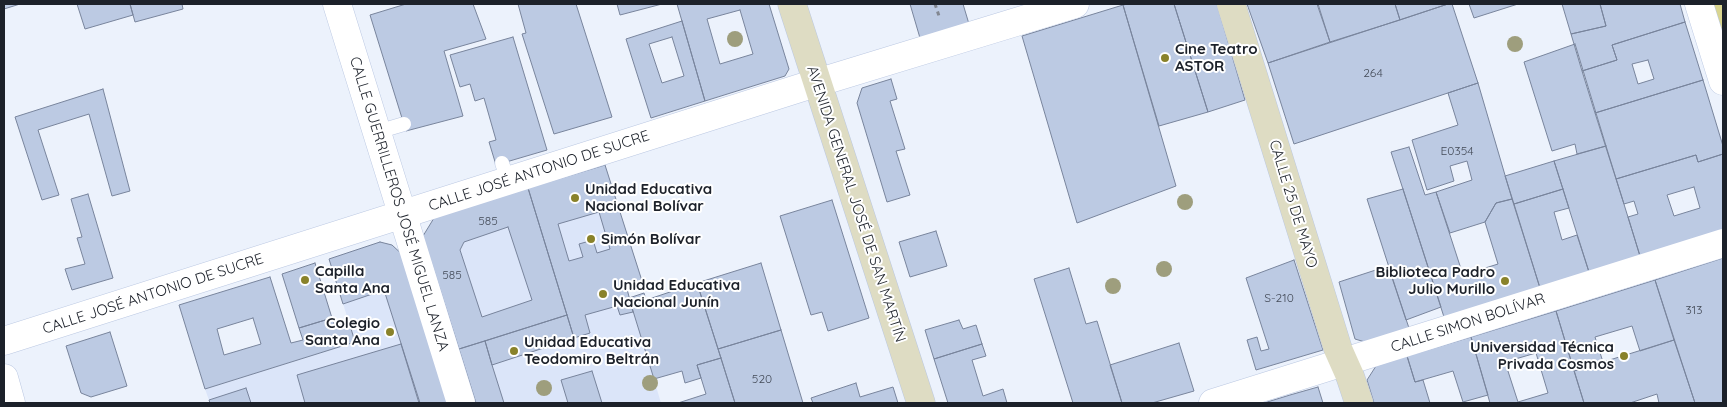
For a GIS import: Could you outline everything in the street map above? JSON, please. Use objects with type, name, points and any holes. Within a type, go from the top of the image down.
[{"type":"main road","name":"AVENIDA GENERAL JOSÉ DE SAN MARTÍN","points":[[792,4],[921,403]]},
{"type":"main road","name":"CALLE 25 DE MAYO","points":[[1231,4],[1344,363],[1359,403]]},
{"type":"street","name":"CALLE GUERRILLEROS JOSÉ MIGUEL LANZA","points":[[337,4],[461,403]]},
{"type":"street","name":"CALLE JOSÉ ANTONIO DE SUCRE","points":[[4,342],[402,214],[505,172],[817,84],[1075,4]]},
{"type":"street","points":[[1699,4],[1723,81]]},
{"type":"street","name":"CALLE SIMON BOLÍVAR","points":[[1213,403],[1723,243]]},
{"type":"street","points":[[4,378],[12,403]]},
{"type":"lane","points":[[377,132],[404,124]]},
{"type":"shaded area","points":[[1713,4],[1723,4],[1723,37]]},
{"type":"shaded area","points":[[605,165],[643,284],[627,289],[661,403],[476,403],[423,236],[528,188]]},
{"type":"shaded area","name":"Colegio Santa Ana","points":[[380,242],[392,245],[405,257],[449,403],[210,403],[205,389],[355,342],[329,259]]},
{"type":"building","points":[[4,4],[20,4],[4,9]]},
{"type":"building","points":[[77,4],[130,4],[133,15],[85,29]]},
{"type":"building","points":[[130,4],[182,4],[183,9],[135,22]]},
{"type":"building","points":[[406,4],[473,4],[486,39],[444,51],[463,116],[406,131],[370,15]]},
{"type":"building","points":[[518,4],[576,4],[612,117],[554,134],[522,34],[526,33]]},
{"type":"building","points":[[617,4],[662,4],[620,15]]},
{"type":"building","points":[[677,4],[769,4],[789,69],[785,76],[705,101]],"holes":[[[740,10],[753,54],[720,64],[707,19]]]},
{"type":"building","points":[[910,4],[963,4],[969,24],[920,38]]},
{"type":"building","name":"Cine Teatro ASTOR","points":[[1174,4],[1208,112],[1159,126],[1123,5]]},
{"type":"building","points":[[1174,4],[1217,4],[1245,100],[1208,112]]},
{"type":"building","points":[[1247,4],[1317,4],[1330,42],[1268,63]]},
{"type":"building","points":[[1318,4],[1395,4],[1400,20],[1330,42]]},
{"type":"building","points":[[1395,4],[1448,4],[1400,20]]},
{"type":"building","points":[[1452,4],[1478,83],[1294,144],[1268,63]]},
{"type":"building","points":[[1469,4],[1518,4],[1474,18]]},
{"type":"building","points":[[1562,4],[1600,4],[1606,26],[1571,34]]},
{"type":"building","points":[[1600,4],[1680,4],[1685,22],[1612,45],[1617,60],[1582,71],[1571,34],[1606,26]]},
{"type":"building","points":[[1123,5],[1176,186],[1077,223],[1022,36]]},
{"type":"building","points":[[682,21],[705,101],[651,118],[626,39]],"holes":[[[672,37],[684,76],[662,83],[649,44]]]},
{"type":"building","points":[[1685,22],[1703,80],[1595,113],[1582,71],[1617,60],[1612,45]],"holes":[[[1648,60],[1654,79],[1638,84],[1632,64]]]},
{"type":"building","points":[[513,37],[547,150],[496,165],[489,142],[496,140],[484,98],[475,101],[470,84],[460,87],[450,55]]},
{"type":"building","points":[[1575,44],[1606,146],[1577,154],[1575,144],[1552,151],[1524,62]]},
{"type":"building","points":[[891,79],[897,99],[890,101],[905,149],[896,151],[910,195],[887,202],[857,103],[862,88]]},
{"type":"building","points":[[1703,80],[1723,146],[1723,154],[1698,162],[1696,155],[1616,179],[1595,113]]},
{"type":"building","points":[[1478,83],[1512,199],[1496,203],[1485,222],[1450,233],[1436,192],[1472,180],[1467,161],[1450,166],[1454,181],[1427,190],[1412,140],[1458,125],[1448,93]]},
{"type":"building","points":[[103,89],[130,191],[112,196],[89,114],[38,130],[59,195],[42,200],[15,117]]},
{"type":"building","points":[[1606,146],[1640,256],[1589,272],[1554,161]]},
{"type":"building","points":[[1409,147],[1425,195],[1436,192],[1463,275],[1498,264],[1485,222],[1496,203],[1512,199],[1540,288],[1444,317],[1391,152]]},
{"type":"building","points":[[1723,154],[1723,230],[1640,256],[1628,217],[1638,214],[1634,201],[1624,204],[1616,179],[1696,155],[1698,162]],"holes":[[[1694,187],[1700,208],[1674,216],[1667,195]]]},
{"type":"building","points":[[1554,161],[1563,189],[1514,204],[1505,176]]},
{"type":"building","points":[[605,165],[643,284],[627,289],[633,312],[620,315],[617,306],[585,315],[590,333],[574,338],[528,188]],"holes":[[[599,212],[610,249],[597,253],[593,240],[579,244],[583,257],[569,261],[558,224]]]},
{"type":"building","points":[[528,188],[567,315],[459,349],[423,236],[434,218]],"holes":[[[508,227],[532,300],[482,317],[460,250],[464,242]]]},
{"type":"building","points":[[1403,189],[1441,307],[1406,320],[1367,199]]},
{"type":"building","points":[[1563,189],[1569,208],[1554,212],[1562,240],[1577,235],[1589,272],[1540,288],[1514,204]]},
{"type":"building","points":[[88,194],[113,278],[72,290],[65,269],[85,264],[77,238],[82,237],[71,199]]},
{"type":"building","points":[[832,200],[869,318],[828,331],[822,312],[811,315],[780,216]]},
{"type":"building","points":[[936,231],[947,266],[910,277],[899,242]]},
{"type":"building","points":[[380,242],[392,245],[405,257],[449,403],[420,403],[384,290],[343,304],[329,259]]},
{"type":"building","points":[[1723,258],[1723,403],[1695,403],[1655,280]]},
{"type":"building","points":[[1294,260],[1323,350],[1256,370],[1247,340],[1257,337],[1261,351],[1269,349],[1246,278]]},
{"type":"building","points":[[315,263],[332,318],[299,328],[282,274]]},
{"type":"building","points":[[761,263],[781,330],[718,349],[697,283]]},
{"type":"building","points":[[1388,266],[1409,328],[1365,342],[1355,339],[1339,282]]},
{"type":"building","points":[[1069,268],[1086,324],[1097,321],[1122,403],[1073,403],[1034,279]]},
{"type":"building","points":[[270,277],[291,343],[303,340],[299,328],[332,318],[335,327],[349,322],[355,342],[205,389],[179,305]],"holes":[[[253,318],[261,344],[224,355],[217,329]]]},
{"type":"building","name":"Universidad Técnica Privada Cosmos","points":[[1655,280],[1674,340],[1640,351],[1632,326],[1595,337],[1603,362],[1574,371],[1556,311]]},
{"type":"building","points":[[697,283],[721,358],[697,365],[701,378],[685,383],[682,371],[654,379],[629,298],[644,293],[646,300]]},
{"type":"building","points":[[1556,311],[1584,403],[1490,403],[1471,337]],"holes":[[[1536,353],[1548,393],[1518,402],[1505,362]]]},
{"type":"building","points":[[567,315],[574,338],[492,365],[485,341]]},
{"type":"building","points":[[959,320],[963,329],[976,325],[982,344],[934,359],[925,330]]},
{"type":"building","points":[[781,330],[803,403],[735,403],[718,349]]},
{"type":"building","points":[[110,332],[127,386],[91,397],[81,393],[66,346]]},
{"type":"building","points":[[1471,337],[1488,395],[1463,402],[1453,371],[1415,382],[1407,356]]},
{"type":"building","name":"Universidad Técnica Privada Cosmos","points":[[1674,340],[1695,403],[1659,403],[1657,394],[1630,403],[1584,403],[1574,371]]},
{"type":"building","points":[[485,341],[504,403],[476,403],[459,349]]},
{"type":"building","points":[[1179,343],[1194,391],[1152,403],[1122,403],[1110,365]]},
{"type":"building","points":[[401,344],[419,403],[305,403],[297,375]]},
{"type":"building","points":[[982,344],[986,356],[972,360],[983,396],[1003,389],[1007,403],[948,403],[934,359]]},
{"type":"building","points":[[1407,356],[1415,382],[1423,380],[1430,403],[1374,403],[1367,380],[1376,366]]},
{"type":"building","points":[[721,358],[735,403],[678,403],[706,394],[697,365]]},
{"type":"building","points":[[592,371],[602,403],[568,403],[561,380]]},
{"type":"building","points":[[856,383],[860,397],[893,387],[898,403],[813,403],[811,398]]},
{"type":"building","points":[[1318,387],[1323,403],[1264,403],[1290,395]]},
{"type":"building","points":[[246,388],[251,403],[210,403],[209,400]]},
{"type":"place","name":"Cine Teatro ASTOR","points":[[1165,58]]},
{"type":"place","name":"Unidad Educativa Nacional Bolívar","points":[[575,198]]},
{"type":"place","name":"Simón Bolívar","points":[[591,239]]},
{"type":"place","name":"Capilla Santa Ana","points":[[305,280]]},
{"type":"place","name":"Biblioteca Padro Julio Murillo","points":[[1505,281]]},
{"type":"place","name":"Unidad Educativa Nacional Junín","points":[[603,294]]},
{"type":"place","name":"Colegio Santa Ana","points":[[390,332]]},
{"type":"place","name":"Unidad Educativa Teodomiro Beltrán","points":[[514,351]]},
{"type":"place","name":"Universidad Técnica Privada Cosmos","points":[[1624,356]]}]
